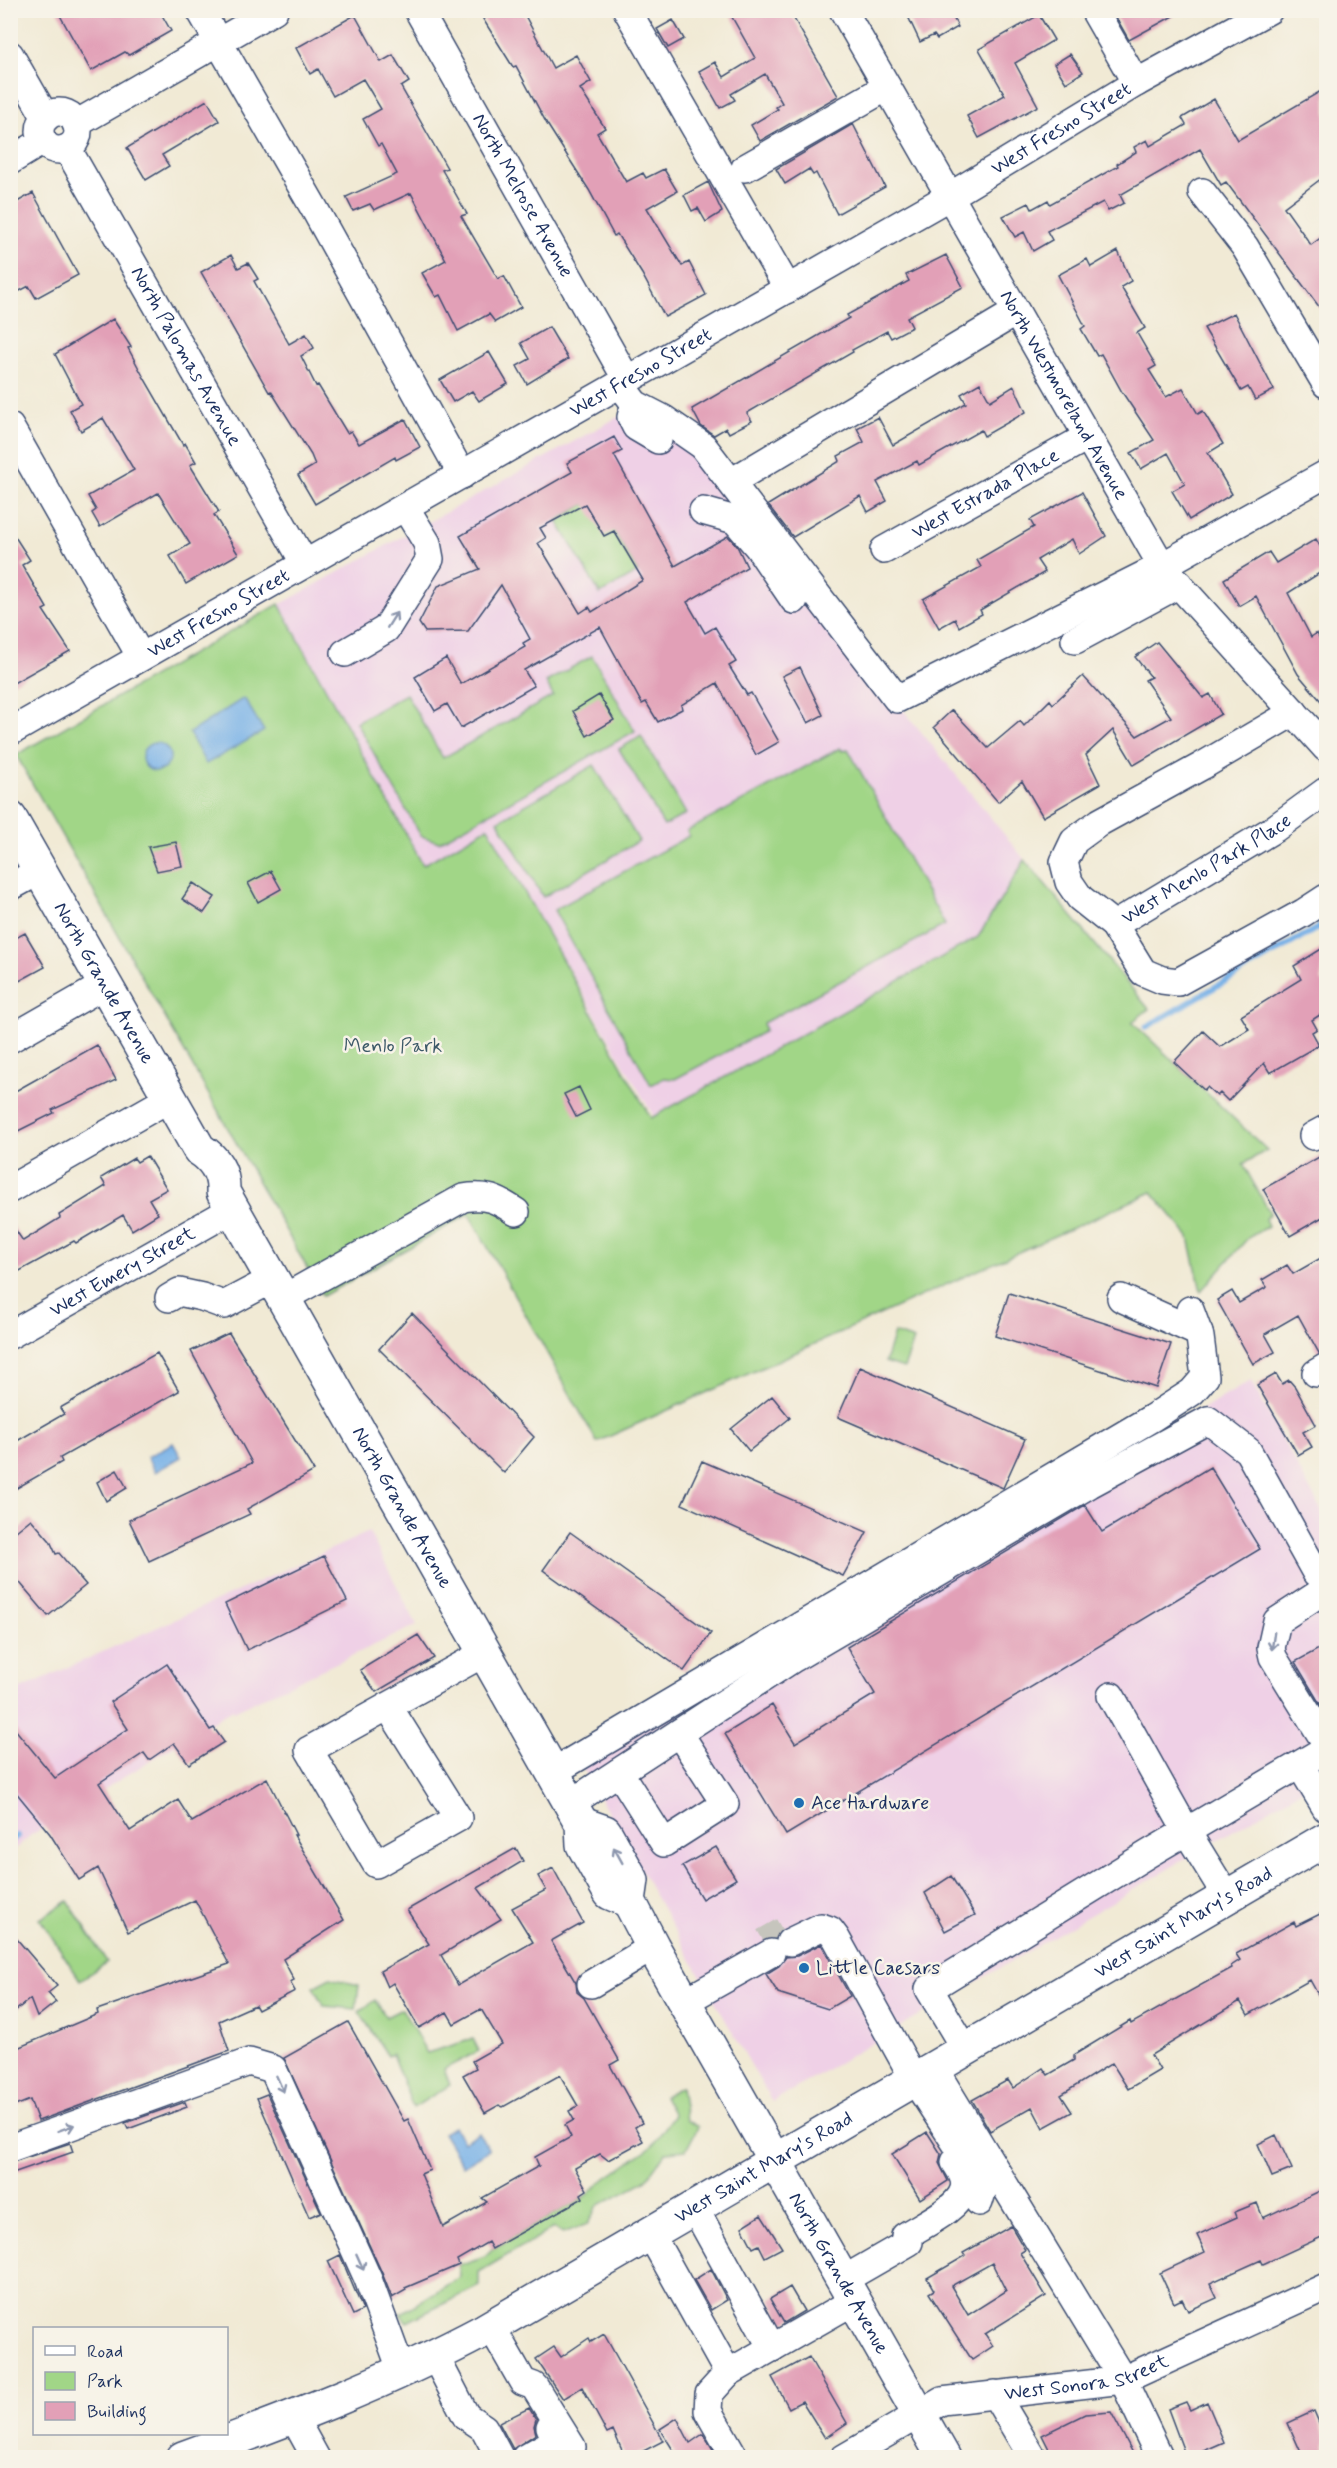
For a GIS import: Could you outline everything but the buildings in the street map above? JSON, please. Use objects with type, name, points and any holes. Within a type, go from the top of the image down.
[{"type":"main road","name":"North Grande Avenue","points":[[10,818],[199,1149],[211,1157],[224,1179],[228,1200],[577,1813],[605,1832],[632,1880],[629,1900],[652,1947],[944,2457]]},
{"type":"main road","name":"West Saint Mary's Road","points":[[196,2455],[294,2418],[402,2372],[491,2326],[1326,1839]]},
{"type":"street","points":[[200,10],[378,322],[462,475]]},
{"type":"street","points":[[10,161],[52,136],[72,145],[77,135],[76,123],[274,10]]},
{"type":"street","name":"North Melrose Avenue","points":[[418,10],[628,389]]},
{"type":"street","points":[[627,10],[788,289]]},
{"type":"street","name":"North Westmoreland Avenue","points":[[843,10],[1087,437],[1171,575],[1326,748]]},
{"type":"street","points":[[1094,10],[1136,83]]},
{"type":"street","name":"West Fresno Street","points":[[10,732],[462,475],[628,389],[788,289],[950,196],[1136,83],[1269,10]]},
{"type":"street","name":"North Palomas Avenue","points":[[10,55],[52,136],[305,564]]},
{"type":"street","points":[[745,168],[887,87]]},
{"type":"street","points":[[1202,192],[1245,247],[1326,384]]},
{"type":"street","points":[[731,482],[1016,312]]},
{"type":"street","points":[[628,389],[630,417],[636,427],[658,440]]},
{"type":"street","points":[[628,389],[664,419],[703,446],[897,699],[1171,575]]},
{"type":"street","points":[[10,428],[141,657]]},
{"type":"street","name":"West Estrada Place","points":[[884,550],[1087,437]]},
{"type":"street","points":[[1075,640],[1326,474]]},
{"type":"street","points":[[345,653],[386,629],[430,559],[427,543],[405,507]]},
{"type":"street","points":[[703,511],[735,520],[758,547],[794,600]]},
{"type":"street","points":[[1294,712],[1100,822],[1074,841],[1064,862],[1069,882],[1080,898],[1114,925],[1143,972],[1162,980],[1178,981],[1303,913],[1326,898]]},
{"type":"street","name":"West Menlo Park Place","points":[[1114,925],[1274,829],[1326,791]]},
{"type":"street","points":[[10,887],[41,870]]},
{"type":"street","points":[[10,1039],[106,984]]},
{"type":"street","points":[[10,1189],[170,1098]]},
{"type":"street","points":[[169,1298],[179,1292],[224,1305],[278,1288],[463,1198],[480,1195],[501,1202],[516,1212]]},
{"type":"street","name":"West Emery Street","points":[[10,1335],[228,1200]]},
{"type":"street","points":[[553,1772],[1152,1418],[1192,1392],[1205,1377],[1195,1321],[1121,1298]]},
{"type":"street","points":[[577,1813],[619,1772],[794,1658],[1090,1484],[1208,1420],[1248,1451],[1321,1581],[1277,1621],[1271,1648],[1273,1657],[1326,1743]]},
{"type":"street","points":[[388,1706],[458,1818],[376,1864],[309,1750],[388,1706],[486,1652]]},
{"type":"street","points":[[1111,1696],[1187,1832],[1227,1897]]},
{"type":"street","points":[[619,1772],[664,1843],[725,1804],[679,1732]]},
{"type":"street","points":[[965,2049],[928,1989],[1326,1749]]},
{"type":"street","points":[[1300,1765],[1326,1808]]},
{"type":"street","points":[[684,2002],[771,1946],[821,1927],[830,1930],[871,2004],[924,2073],[1123,2380],[1160,2457]]},
{"type":"street","points":[[591,1984],[652,1947]]},
{"type":"street","points":[[10,2148],[249,2062],[273,2069],[368,2279],[402,2372]]},
{"type":"street","points":[[924,2073],[938,2115],[983,2189],[979,2202]]},
{"type":"street","points":[[735,2457],[708,2411],[709,2394],[728,2373],[772,2348],[848,2290],[907,2239],[956,2205],[964,2189],[964,2177],[939,2136],[938,2115]]},
{"type":"street","points":[[694,2207],[772,2348]]},
{"type":"street","points":[[650,2233],[728,2373]]},
{"type":"street","name":"West Sonora Street","points":[[844,2457],[942,2402],[1123,2380],[1326,2287]]},
{"type":"street","points":[[491,2326],[523,2382],[534,2386],[572,2447],[554,2457]]},
{"type":"street","points":[[435,2356],[466,2415],[484,2428],[500,2457]]},
{"type":"street","points":[[525,2457],[556,2440],[536,2399],[536,2389]]},
{"type":"street","points":[[995,2394],[1033,2457]]},
{"type":"street","points":[[294,2418],[316,2457]]},
{"type":"shaded area","points":[[636,407],[691,448],[1025,860],[978,937],[654,1117],[488,828],[423,865],[279,605]]},
{"type":"shaded area","points":[[1251,1381],[1326,1519],[1326,1776],[772,2102],[580,1763]]},
{"type":"shaded area","points":[[369,1532],[417,1625],[234,1711],[233,1709],[31,1835],[11,1852],[11,1693]]},
{"type":"green space","points":[[585,504],[614,531],[638,572],[600,594],[557,521]]},
{"type":"green space","name":"Menlo Park","points":[[279,604],[423,865],[488,827],[651,1118],[978,937],[1025,860],[1149,1009],[1132,1022],[1267,1150],[1243,1164],[1270,1213],[1265,1219],[1268,1226],[1248,1238],[1201,1291],[1189,1237],[1152,1192],[597,1442],[469,1214],[323,1296],[15,753],[18,754]]},
{"type":"green space","points":[[592,656],[635,731],[439,842],[421,836],[356,722],[406,694],[443,758],[553,696],[546,682]]},
{"type":"green space","points":[[641,736],[686,814],[664,826],[619,749]]},
{"type":"green space","points":[[840,748],[842,751],[848,749],[945,925],[763,1023],[765,1031],[675,1079],[664,1078],[651,1085],[554,910],[689,836],[687,831]]},
{"type":"green space","points":[[594,765],[639,841],[543,897],[498,821]]},
{"type":"green space","points":[[894,1333],[914,1340],[904,1368],[885,1362]]},
{"type":"green space","points":[[68,1901],[107,1962],[80,1980],[40,1919]]},
{"type":"green space","points":[[330,1978],[359,1985],[356,2009],[324,2006],[313,1987]]},
{"type":"green space","points":[[375,2000],[386,2017],[402,2009],[427,2053],[473,2039],[479,2051],[444,2069],[450,2085],[413,2108],[392,2054],[388,2056],[359,2012]]},
{"type":"green space","points":[[681,2087],[686,2120],[698,2127],[686,2150],[666,2152],[645,2181],[597,2206],[588,2224],[563,2233],[553,2228],[479,2272],[479,2286],[407,2322],[400,2314],[460,2277],[459,2265],[485,2256],[492,2249],[583,2198],[606,2178],[652,2146],[674,2115],[664,2096]]},
{"type":"water","points":[[244,698],[264,731],[206,764],[189,733]]},
{"type":"water","points":[[156,743],[166,747],[170,757],[166,767],[156,771],[146,767],[142,757],[146,747]]},
{"type":"water","points":[[173,1443],[181,1457],[155,1472],[147,1457]]},
{"type":"water","points":[[454,2127],[463,2142],[479,2133],[489,2150],[463,2166],[443,2133]]},
{"type":"waterway","points":[[1146,1027],[1326,923]]},
{"type":"waterway","points":[[10,1841],[17,1836]]},
{"type":"tunnel","points":[[764,1942],[783,1931]]},
{"type":"place","name":"Ace Hardware","points":[[799,1803]]},
{"type":"place","name":"Little Caesars","points":[[804,1968]]}]
